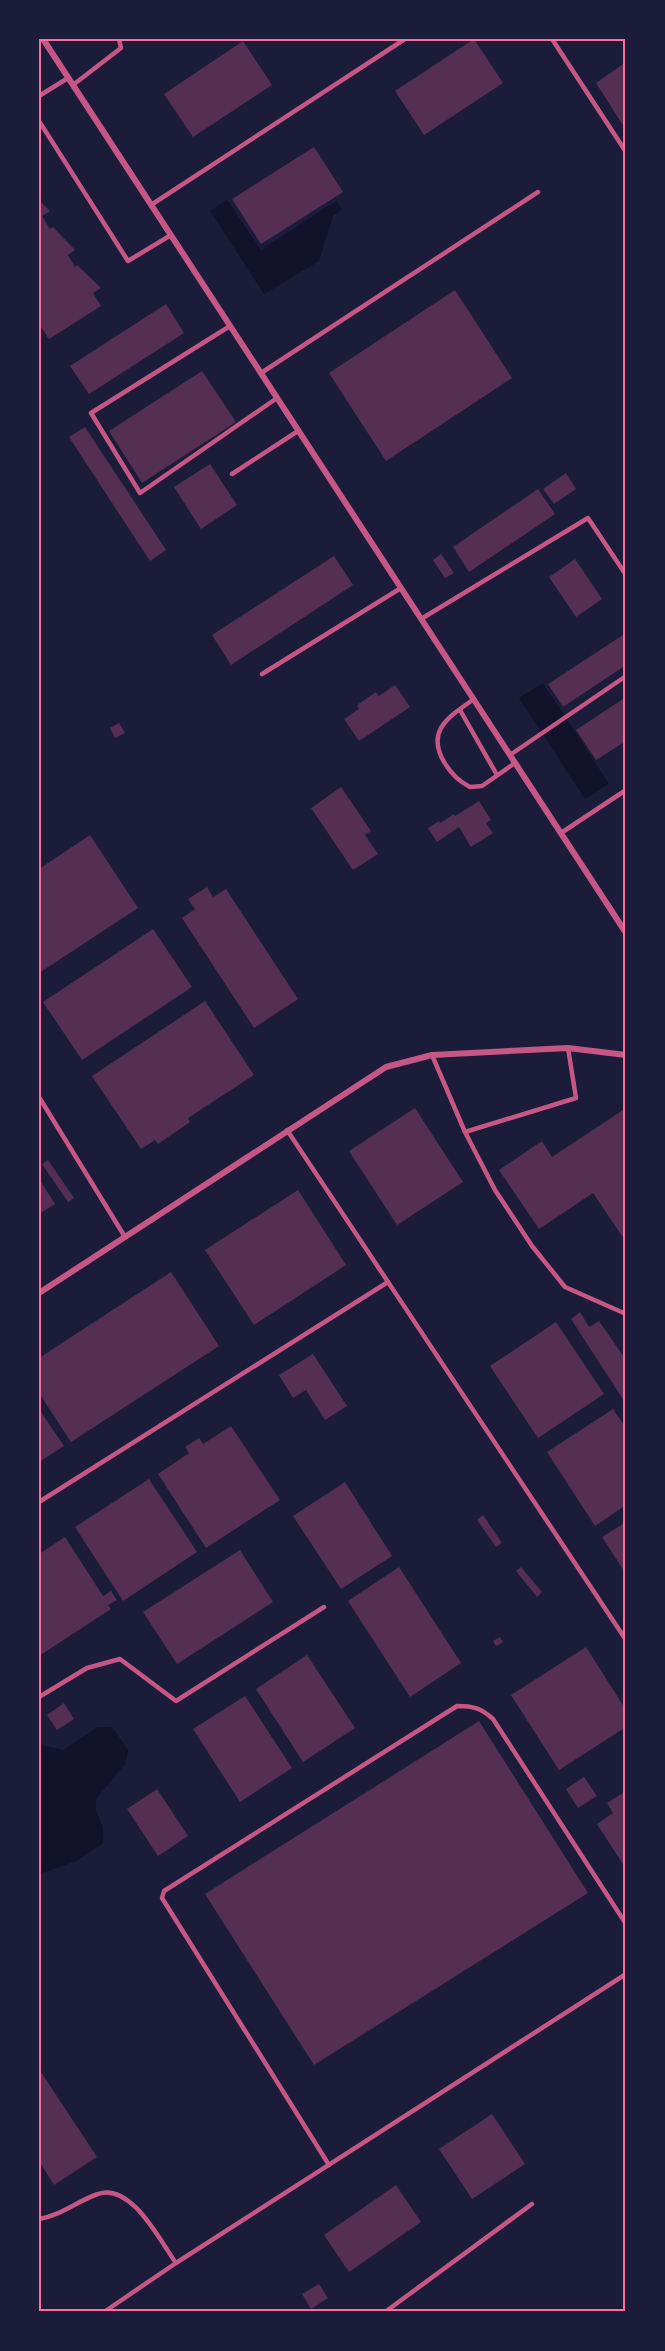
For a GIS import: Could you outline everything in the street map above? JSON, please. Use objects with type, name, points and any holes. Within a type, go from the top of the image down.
[{"type":"street","points":[[43,39],[626,933]]},
{"type":"street","points":[[39,1293],[386,1067],[432,1055],[568,1047],[626,1055]]},
{"type":"lane","points":[[73,85],[121,48],[119,39]]},
{"type":"lane","points":[[151,205],[405,39]]},
{"type":"lane","points":[[554,40],[626,152]]},
{"type":"lane","points":[[39,96],[68,78]]},
{"type":"lane","points":[[39,121],[128,261],[171,235]]},
{"type":"lane","points":[[261,373],[538,192]]},
{"type":"lane","points":[[230,326],[91,413],[140,493],[277,398]]},
{"type":"lane","points":[[232,474],[298,431]]},
{"type":"lane","points":[[421,619],[588,518],[626,575]]},
{"type":"lane","points":[[262,674],[401,588]]},
{"type":"lane","points":[[510,755],[626,676]]},
{"type":"lane","points":[[474,699],[440,729],[439,747],[447,769],[470,787],[482,786],[515,763]]},
{"type":"lane","points":[[459,710],[497,775]]},
{"type":"lane","points":[[561,833],[626,790]]},
{"type":"lane","points":[[465,1132],[576,1098],[568,1047]]},
{"type":"lane","points":[[432,1055],[465,1132],[495,1190],[532,1246],[565,1287],[626,1314]]},
{"type":"lane","points":[[39,1098],[125,1236]]},
{"type":"lane","points":[[287,1130],[626,1640]]},
{"type":"lane","points":[[39,1502],[388,1282]]},
{"type":"lane","points":[[39,1696],[87,1668],[120,1659],[176,1701],[324,1607]]},
{"type":"lane","points":[[330,2165],[162,1898],[164,1891],[457,1707],[469,1706],[485,1712],[493,1719],[626,1924]]},
{"type":"lane","points":[[104,2312],[176,2263],[626,1974]]},
{"type":"lane","points":[[39,2219],[58,2214],[100,2193],[114,2192],[134,2204],[176,2263]]},
{"type":"lane","points":[[385,2312],[532,2204]]},
{"type":"shaded area","points":[[227,200],[261,250],[336,201],[342,209],[333,216],[319,261],[264,294],[210,211]]},
{"type":"shaded area","points":[[543,683],[609,784],[585,799],[519,698]]},
{"type":"shaded area","points":[[98,1727],[112,1727],[128,1750],[125,1764],[96,1799],[96,1811],[103,1827],[103,1843],[76,1861],[39,1874],[39,1747],[40,1745],[63,1750]]},
{"type":"building","points":[[474,39],[503,83],[424,135],[395,91]]},
{"type":"building","points":[[243,41],[272,85],[193,137],[164,94]]},
{"type":"building","points":[[626,62],[626,130],[596,83]]},
{"type":"building","points":[[314,147],[343,192],[261,244],[232,199]]},
{"type":"building","points":[[39,200],[50,211],[42,216],[50,229],[53,227],[75,250],[68,255],[75,267],[77,265],[101,288],[93,293],[101,306],[49,339],[39,324]]},
{"type":"building","points":[[455,290],[512,378],[386,461],[329,373]]},
{"type":"building","points":[[166,304],[184,333],[89,394],[70,366]]},
{"type":"building","points":[[202,371],[236,422],[142,483],[109,431]]},
{"type":"building","points":[[85,427],[166,550],[150,561],[69,437]]},
{"type":"building","points":[[210,464],[237,505],[201,529],[174,487]]},
{"type":"building","points":[[566,473],[576,489],[554,504],[543,489]]},
{"type":"building","points":[[538,489],[555,514],[469,572],[453,547]]},
{"type":"building","points":[[441,554],[454,573],[445,578],[433,560]]},
{"type":"building","points":[[334,556],[353,585],[231,665],[212,635]]},
{"type":"building","points":[[575,559],[602,599],[576,617],[549,577]]},
{"type":"building","points":[[626,633],[626,665],[563,707],[548,684]]},
{"type":"building","points":[[395,685],[410,707],[359,741],[344,719],[359,709],[357,705],[376,692],[379,696]]},
{"type":"building","points":[[626,697],[626,741],[596,760],[576,730]]},
{"type":"building","points":[[119,723],[125,733],[115,738],[110,728]]},
{"type":"building","points":[[341,787],[371,831],[365,835],[378,854],[353,870],[311,808]]},
{"type":"building","points":[[479,801],[491,820],[486,823],[493,833],[471,847],[459,827],[437,842],[428,828],[454,814],[455,816]]},
{"type":"building","points":[[90,835],[138,908],[39,973],[39,869]]},
{"type":"building","points":[[207,887],[213,897],[226,889],[298,999],[254,1028],[182,918],[195,909],[188,899]]},
{"type":"building","points":[[153,929],[192,987],[82,1060],[43,1002]]},
{"type":"building","points":[[205,1001],[254,1075],[188,1118],[190,1122],[158,1144],[155,1140],[141,1149],[92,1076]]},
{"type":"building","points":[[415,1108],[463,1182],[397,1225],[349,1151]]},
{"type":"building","points":[[626,1108],[626,1242],[593,1193],[539,1229],[499,1170],[542,1141],[552,1157]]},
{"type":"building","points":[[48,1160],[74,1198],[68,1202],[42,1164]]},
{"type":"building","points":[[39,1179],[55,1204],[39,1214]]},
{"type":"building","points":[[298,1190],[346,1265],[254,1325],[205,1250]]},
{"type":"building","points":[[171,1272],[219,1346],[71,1442],[39,1393],[39,1358]]},
{"type":"building","points":[[580,1312],[589,1327],[599,1321],[626,1360],[626,1404],[571,1319]]},
{"type":"building","points":[[556,1322],[604,1394],[538,1438],[490,1366]]},
{"type":"building","points":[[313,1354],[347,1406],[325,1420],[306,1390],[293,1398],[279,1375]]},
{"type":"building","points":[[39,1409],[64,1446],[39,1462]]},
{"type":"building","points":[[613,1409],[626,1428],[626,1505],[595,1526],[547,1452]]},
{"type":"building","points":[[231,1426],[280,1500],[206,1548],[158,1474],[189,1453],[185,1447],[199,1438],[203,1444]]},
{"type":"building","points":[[149,1479],[197,1552],[123,1601],[75,1527]]},
{"type":"building","points":[[345,1482],[392,1556],[341,1589],[293,1516]]},
{"type":"building","points":[[483,1515],[502,1543],[496,1547],[477,1520]]},
{"type":"building","points":[[626,1522],[626,1574],[602,1537]]},
{"type":"building","points":[[65,1537],[103,1596],[111,1591],[117,1600],[108,1605],[111,1609],[39,1656],[39,1554]]},
{"type":"building","points":[[240,1550],[273,1602],[177,1664],[143,1612]]},
{"type":"building","points":[[399,1567],[461,1663],[410,1697],[348,1601]]},
{"type":"building","points":[[521,1567],[542,1592],[537,1597],[516,1571]]},
{"type":"building","points":[[500,1637],[503,1642],[496,1646],[493,1641]]},
{"type":"building","points":[[586,1647],[626,1710],[626,1727],[559,1770],[511,1695]]},
{"type":"building","points":[[307,1655],[355,1728],[303,1762],[256,1689]]},
{"type":"building","points":[[245,1696],[292,1768],[240,1802],[193,1729]]},
{"type":"building","points":[[64,1703],[74,1719],[57,1730],[47,1715]]},
{"type":"building","points":[[479,1721],[588,1893],[314,2065],[205,1894]]},
{"type":"building","points":[[584,1777],[597,1796],[578,1808],[566,1789]]},
{"type":"building","points":[[157,1789],[188,1836],[158,1856],[127,1809]]},
{"type":"building","points":[[626,1791],[626,1869],[597,1824],[613,1813],[607,1803]]},
{"type":"building","points":[[39,2069],[97,2157],[54,2185],[39,2161]]},
{"type":"building","points":[[492,2114],[525,2164],[472,2199],[439,2149]]},
{"type":"building","points":[[396,2185],[421,2222],[349,2272],[324,2235]]},
{"type":"building","points":[[319,2284],[328,2298],[311,2309],[302,2294]]}]
